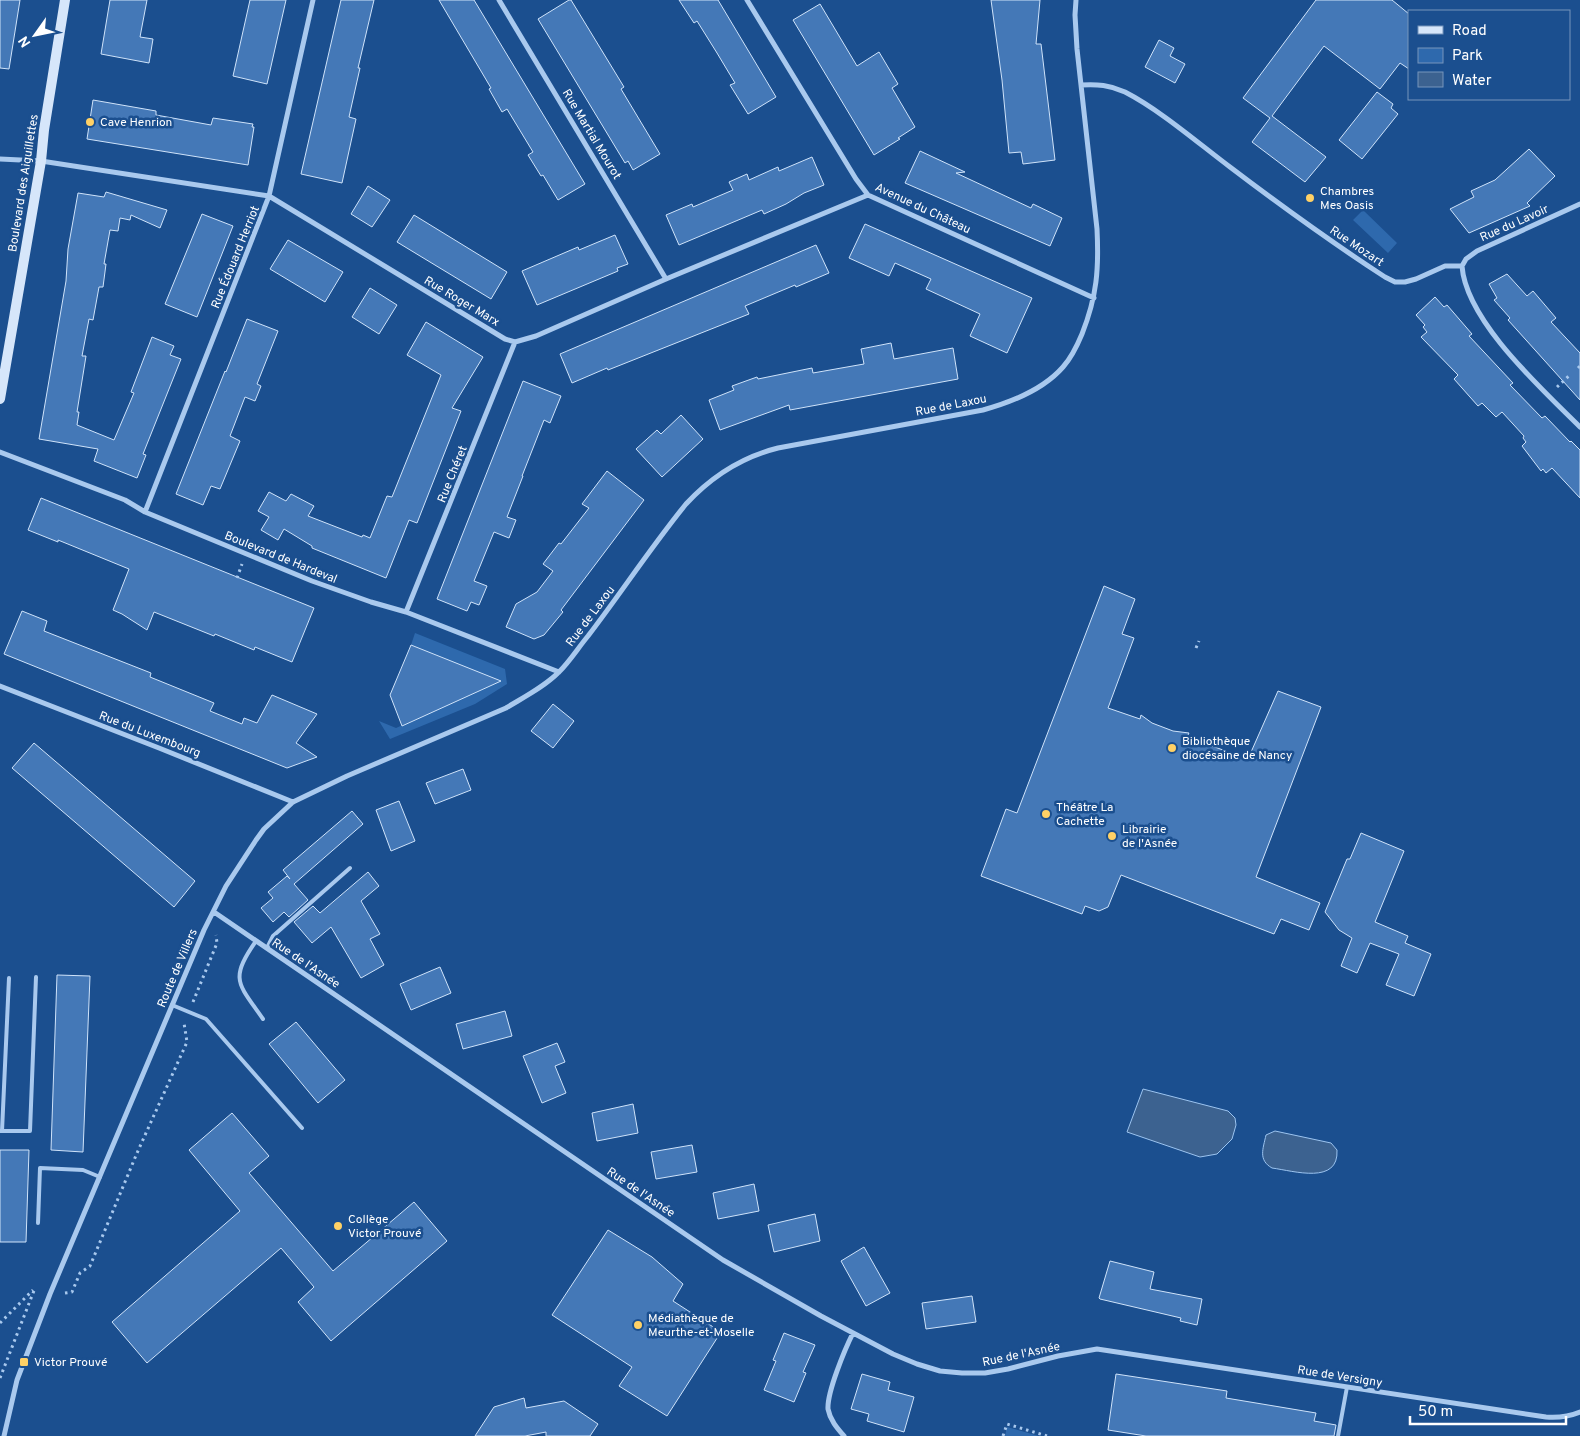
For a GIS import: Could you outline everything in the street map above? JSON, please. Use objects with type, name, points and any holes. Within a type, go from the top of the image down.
[{"type":"main road","name":"Boulevard des Aiguillettes","points":[[0,399],[41,161],[44,130],[65,0]]},
{"type":"street","name":"Rue Édouard Herriot","points":[[144,512],[269,196],[313,0]]},
{"type":"street","name":"Rue Martial Mourot","points":[[499,0],[666,279]]},
{"type":"street","name":"Avenue du Château","points":[[747,0],[856,179],[868,194],[1094,298]]},
{"type":"street","name":"Rue de Laxou","points":[[559,672],[604,615],[675,518],[699,490],[747,458],[770,450],[983,410],[1003,404],[1018,398],[1047,381],[1062,368],[1074,353],[1088,320],[1094,298],[1098,279],[1099,256],[1077,49],[1076,0]]},
{"type":"street","name":"Rue Mozart","points":[[1081,85],[1101,84],[1126,92],[1177,127],[1281,206],[1384,277],[1395,282],[1405,282],[1445,266],[1462,266]]},
{"type":"street","name":"Rue Roger Marx","points":[[0,159],[41,161],[269,196],[505,339],[515,342]]},
{"type":"street","points":[[515,342],[524,341],[536,336],[868,194]]},
{"type":"street","name":"Rue du Lavoir","points":[[1462,266],[1466,259],[1478,250],[1580,204]]},
{"type":"street","points":[[1462,266],[1462,277],[1470,298],[1494,334],[1519,364],[1580,427]]},
{"type":"street","name":"Rue Chéret","points":[[406,612],[515,342]]},
{"type":"street","name":"Boulevard de Hardeval","points":[[0,452],[125,500],[144,512],[312,581],[406,612],[559,672]]},
{"type":"street","name":"Route de Villers","points":[[4,1436],[17,1380],[50,1294],[172,1005],[204,930],[226,886],[256,840],[264,829],[293,802],[347,776],[506,708],[559,672]]},
{"type":"street","name":"Rue du Luxembourg","points":[[0,686],[293,802]]},
{"type":"street","name":"Rue de l'Asnée","points":[[214,912],[723,1260],[821,1316],[893,1354],[940,1371],[986,1373],[1097,1349]]},
{"type":"street","points":[[844,1436],[833,1422],[828,1408],[842,1355],[853,1333]]},
{"type":"street","name":"Rue de Versigny","points":[[1097,1349],[1552,1418],[1569,1416],[1580,1412]]},
{"type":"lane","points":[[266,948],[273,936],[350,868]]},
{"type":"lane","points":[[256,941],[245,956],[239,970],[240,987],[263,1019]]},
{"type":"lane","points":[[9,978],[1,1131],[30,1131],[36,977]]},
{"type":"lane","points":[[172,1005],[206,1019],[302,1128]]},
{"type":"lane","points":[[38,1223],[40,1168],[83,1170],[100,1176]]},
{"type":"lane","points":[[1338,1436],[1347,1387]]},
{"type":"path","points":[[1560,384],[1572,374]]},
{"type":"path","points":[[1196,648],[1199,641]]},
{"type":"path","points":[[50,1294],[72,1292],[80,1273],[90,1266],[186,1042],[183,1025],[217,944],[214,912]]},
{"type":"path","points":[[0,1323],[35,1288],[0,1378]]},
{"type":"path","points":[[1003,1436],[1006,1424],[1047,1436]]},
{"type":"green space","points":[[1363,210],[1397,243],[1388,253],[1353,220]]},
{"type":"green space","points":[[415,633],[505,669],[507,684],[475,704],[390,739],[379,721],[396,728],[487,687],[490,678],[411,645]]},
{"type":"green space","points":[[1007,1427],[1039,1436],[1005,1436]]},
{"type":"water","points":[[1143,1089],[1228,1111],[1235,1118],[1236,1125],[1232,1139],[1217,1154],[1200,1157],[1127,1132]]},
{"type":"water","points":[[1275,1131],[1331,1143],[1337,1150],[1336,1161],[1331,1168],[1323,1172],[1314,1173],[1272,1168],[1263,1158],[1263,1149],[1266,1135]]},
{"type":"building","points":[[0,0],[20,0],[9,69],[0,68]]},
{"type":"building","points":[[110,0],[147,0],[140,37],[153,39],[149,63],[101,54]]},
{"type":"building","points":[[250,0],[286,0],[267,84],[233,76]]},
{"type":"building","points":[[341,0],[374,0],[349,117],[356,119],[342,183],[301,174]]},
{"type":"building","points":[[439,0],[474,0],[585,184],[558,200],[528,155],[533,152],[507,109],[502,112],[489,89],[491,88]]},
{"type":"building","points":[[571,0],[624,87],[621,89],[660,154],[633,170],[628,161],[625,163],[538,19]]},
{"type":"building","points":[[679,0],[718,0],[776,97],[748,114],[730,85],[735,83],[717,53],[697,21],[694,23]]},
{"type":"building","points":[[991,0],[1040,0],[1036,44],[1041,44],[1055,160],[1023,164],[1021,152],[1009,153],[1002,80]]},
{"type":"building","points":[[1316,0],[1392,0],[1408,13],[1408,68],[1400,63],[1380,89],[1324,46],[1272,116],[1326,157],[1305,182],[1252,142],[1270,118],[1243,98]]},
{"type":"building","points":[[820,4],[857,66],[879,52],[898,84],[892,88],[915,127],[874,155],[793,20]]},
{"type":"building","points":[[1159,40],[1174,48],[1170,56],[1185,64],[1175,83],[1145,67]]},
{"type":"building","points":[[1377,92],[1393,104],[1391,108],[1398,114],[1362,159],[1339,140]]},
{"type":"building","points":[[93,100],[156,111],[156,115],[211,125],[213,118],[253,124],[248,165],[87,139]]},
{"type":"building","points":[[1529,149],[1555,176],[1527,203],[1530,206],[1469,233],[1450,209],[1474,197],[1471,191],[1495,180]]},
{"type":"building","points":[[920,151],[965,172],[956,173],[1031,208],[1033,204],[1062,218],[1050,246],[905,183]]},
{"type":"building","points":[[812,157],[824,185],[804,193],[764,214],[762,210],[679,245],[666,215],[692,204],[693,207],[733,190],[729,182],[747,174],[749,180],[778,167],[779,171]]},
{"type":"building","points":[[368,186],[390,200],[372,227],[351,214]]},
{"type":"building","points":[[106,192],[167,210],[160,228],[131,215],[130,220],[120,218],[118,231],[110,230],[104,264],[106,264],[103,287],[99,287],[93,320],[89,319],[82,356],[86,356],[77,412],[79,412],[77,425],[114,440],[134,393],[131,392],[152,337],[174,346],[170,355],[181,359],[143,454],[146,455],[137,478],[94,461],[98,449],[39,439],[66,281],[68,249],[78,193],[104,197]]},
{"type":"building","points":[[202,214],[233,226],[197,317],[165,304]]},
{"type":"building","points":[[414,215],[507,272],[491,299],[397,242]]},
{"type":"building","points":[[865,224],[1032,298],[1007,353],[970,336],[980,314],[926,289],[931,279],[895,263],[889,276],[849,258]]},
{"type":"building","points":[[615,235],[628,264],[617,268],[618,271],[537,305],[522,271],[578,247],[579,250]]},
{"type":"building","points":[[288,240],[343,272],[325,302],[270,269]]},
{"type":"building","points":[[816,245],[829,273],[745,306],[749,314],[572,383],[560,354]]},
{"type":"building","points":[[1507,274],[1527,296],[1533,291],[1556,318],[1551,322],[1580,353],[1580,400],[1508,320],[1510,318],[1494,300],[1497,298],[1489,284]]},
{"type":"building","points":[[370,288],[397,305],[379,334],[352,317]]},
{"type":"building","points":[[1435,297],[1444,307],[1447,305],[1472,334],[1469,336],[1513,383],[1510,385],[1542,418],[1545,416],[1580,450],[1580,498],[1552,468],[1546,473],[1543,469],[1541,471],[1522,446],[1526,442],[1523,438],[1524,436],[1502,412],[1496,417],[1482,403],[1478,406],[1454,379],[1458,375],[1421,337],[1427,332],[1423,327],[1425,325],[1416,315]]},
{"type":"building","points":[[247,319],[278,331],[257,384],[261,386],[255,401],[245,397],[230,436],[240,441],[220,489],[211,486],[203,505],[176,494]]},
{"type":"building","points":[[426,322],[483,357],[452,408],[461,411],[417,523],[409,520],[386,578],[312,548],[312,546],[284,529],[278,540],[261,530],[269,517],[258,511],[269,492],[286,501],[291,494],[314,506],[308,516],[362,537],[363,535],[370,538],[387,496],[392,497],[441,375],[407,355]]},
{"type":"building","points":[[891,343],[894,359],[953,348],[958,379],[790,410],[789,405],[720,430],[709,400],[734,390],[732,386],[757,377],[758,379],[812,368],[813,373],[864,364],[861,349]]},
{"type":"building","points":[[523,381],[561,396],[550,423],[544,420],[522,476],[507,517],[516,520],[509,538],[494,532],[474,581],[487,586],[479,605],[471,602],[467,611],[437,599]]},
{"type":"building","points":[[681,415],[703,439],[662,477],[636,449],[657,430],[661,434]]},
{"type":"building","points":[[607,471],[644,500],[561,610],[563,612],[544,635],[534,639],[506,627],[516,604],[537,592],[553,571],[543,564],[589,508],[582,504]]},
{"type":"building","points":[[41,498],[314,608],[292,662],[255,647],[254,650],[215,634],[214,636],[154,612],[147,630],[113,610],[129,569],[28,530]]},
{"type":"building","points":[[1104,586],[1135,599],[1122,634],[1134,638],[1108,708],[1140,719],[1141,715],[1152,723],[1173,731],[1189,733],[1187,737],[1248,759],[1278,691],[1321,707],[1256,877],[1320,903],[1309,930],[1281,919],[1274,934],[1121,875],[1108,907],[1099,911],[1085,906],[1082,914],[981,876],[1006,809],[1017,813]]},
{"type":"building","points":[[22,611],[47,621],[44,631],[151,673],[150,677],[214,703],[210,711],[242,724],[244,718],[257,723],[272,695],[317,714],[296,743],[317,757],[287,768],[4,654]]},
{"type":"building","points":[[411,645],[501,681],[402,726],[390,695]]},
{"type":"building","points":[[553,704],[574,721],[553,748],[531,731]]},
{"type":"building","points":[[34,743],[195,881],[174,907],[12,768]]},
{"type":"building","points":[[463,769],[471,790],[435,804],[426,783]]},
{"type":"building","points":[[399,801],[415,841],[391,851],[376,810]]},
{"type":"building","points":[[352,811],[363,824],[294,884],[308,900],[289,917],[284,912],[273,922],[261,908],[273,898],[268,892],[287,876],[290,879],[283,870]]},
{"type":"building","points":[[1361,833],[1404,851],[1375,922],[1408,936],[1405,943],[1431,954],[1414,996],[1386,985],[1399,954],[1370,943],[1357,973],[1341,966],[1352,938],[1339,930],[1325,912],[1347,859],[1350,859]]},
{"type":"building","points":[[368,872],[379,886],[361,901],[380,934],[370,939],[384,965],[361,978],[331,927],[312,943],[294,922],[313,906],[320,913]]},
{"type":"building","points":[[440,967],[451,993],[411,1010],[400,984]]},
{"type":"building","points":[[57,975],[90,976],[83,1152],[51,1150]]},
{"type":"building","points":[[505,1011],[512,1036],[463,1049],[456,1024]]},
{"type":"building","points":[[296,1022],[345,1080],[318,1103],[269,1044]]},
{"type":"building","points":[[557,1043],[565,1062],[555,1066],[566,1093],[542,1103],[523,1056]]},
{"type":"building","points":[[633,1104],[638,1133],[597,1141],[592,1113]]},
{"type":"building","points":[[232,1113],[269,1156],[249,1173],[333,1271],[414,1202],[447,1241],[331,1341],[298,1302],[314,1287],[281,1248],[147,1363],[112,1322],[240,1211],[189,1150]]},
{"type":"building","points":[[692,1145],[697,1172],[656,1179],[651,1152]]},
{"type":"building","points":[[0,1150],[29,1150],[26,1242],[0,1242]]},
{"type":"building","points":[[754,1184],[759,1211],[718,1219],[713,1193]]},
{"type":"building","points":[[815,1214],[820,1241],[774,1252],[768,1225]]},
{"type":"building","name":"Médiathèque de Meurthe-et-Moselle","points":[[608,1230],[652,1257],[683,1284],[673,1301],[721,1332],[667,1416],[619,1386],[632,1367],[552,1315]]},
{"type":"building","points":[[864,1247],[890,1293],[866,1306],[841,1261]]},
{"type":"building","points":[[1110,1261],[1154,1272],[1150,1289],[1202,1299],[1197,1325],[1180,1321],[1181,1318],[1100,1299]]},
{"type":"building","points":[[972,1296],[976,1322],[926,1329],[922,1303]]},
{"type":"building","points":[[784,1333],[815,1345],[803,1372],[806,1373],[794,1402],[764,1390],[776,1361],[773,1360]]},
{"type":"building","points":[[862,1374],[890,1382],[888,1390],[914,1397],[904,1432],[867,1421],[869,1414],[851,1409]]},
{"type":"building","points":[[1116,1374],[1227,1391],[1226,1398],[1316,1413],[1314,1421],[1336,1425],[1334,1436],[1146,1436],[1108,1430]]},
{"type":"building","points":[[524,1398],[526,1408],[564,1401],[598,1424],[590,1436],[546,1436],[546,1432],[525,1436],[475,1436],[494,1407]]},
{"type":"place","name":"Cave Henrion","points":[[90,122]]},
{"type":"place","name":"Chambres Mes Oasis","points":[[1310,198]]},
{"type":"place","name":"Bibliothèque diocésaine de Nancy","points":[[1172,748]]},
{"type":"place","name":"Théâtre La Cachette","points":[[1046,814]]},
{"type":"place","name":"Librairie de l'Asnée","points":[[1112,836]]},
{"type":"place","name":"Collège Victor Prouvé","points":[[338,1226]]},
{"type":"place","name":"Médiathèque de Meurthe-et-Moselle","points":[[638,1325]]},
{"type":"place","name":"Victor Prouvé","points":[[24,1362]]}]
